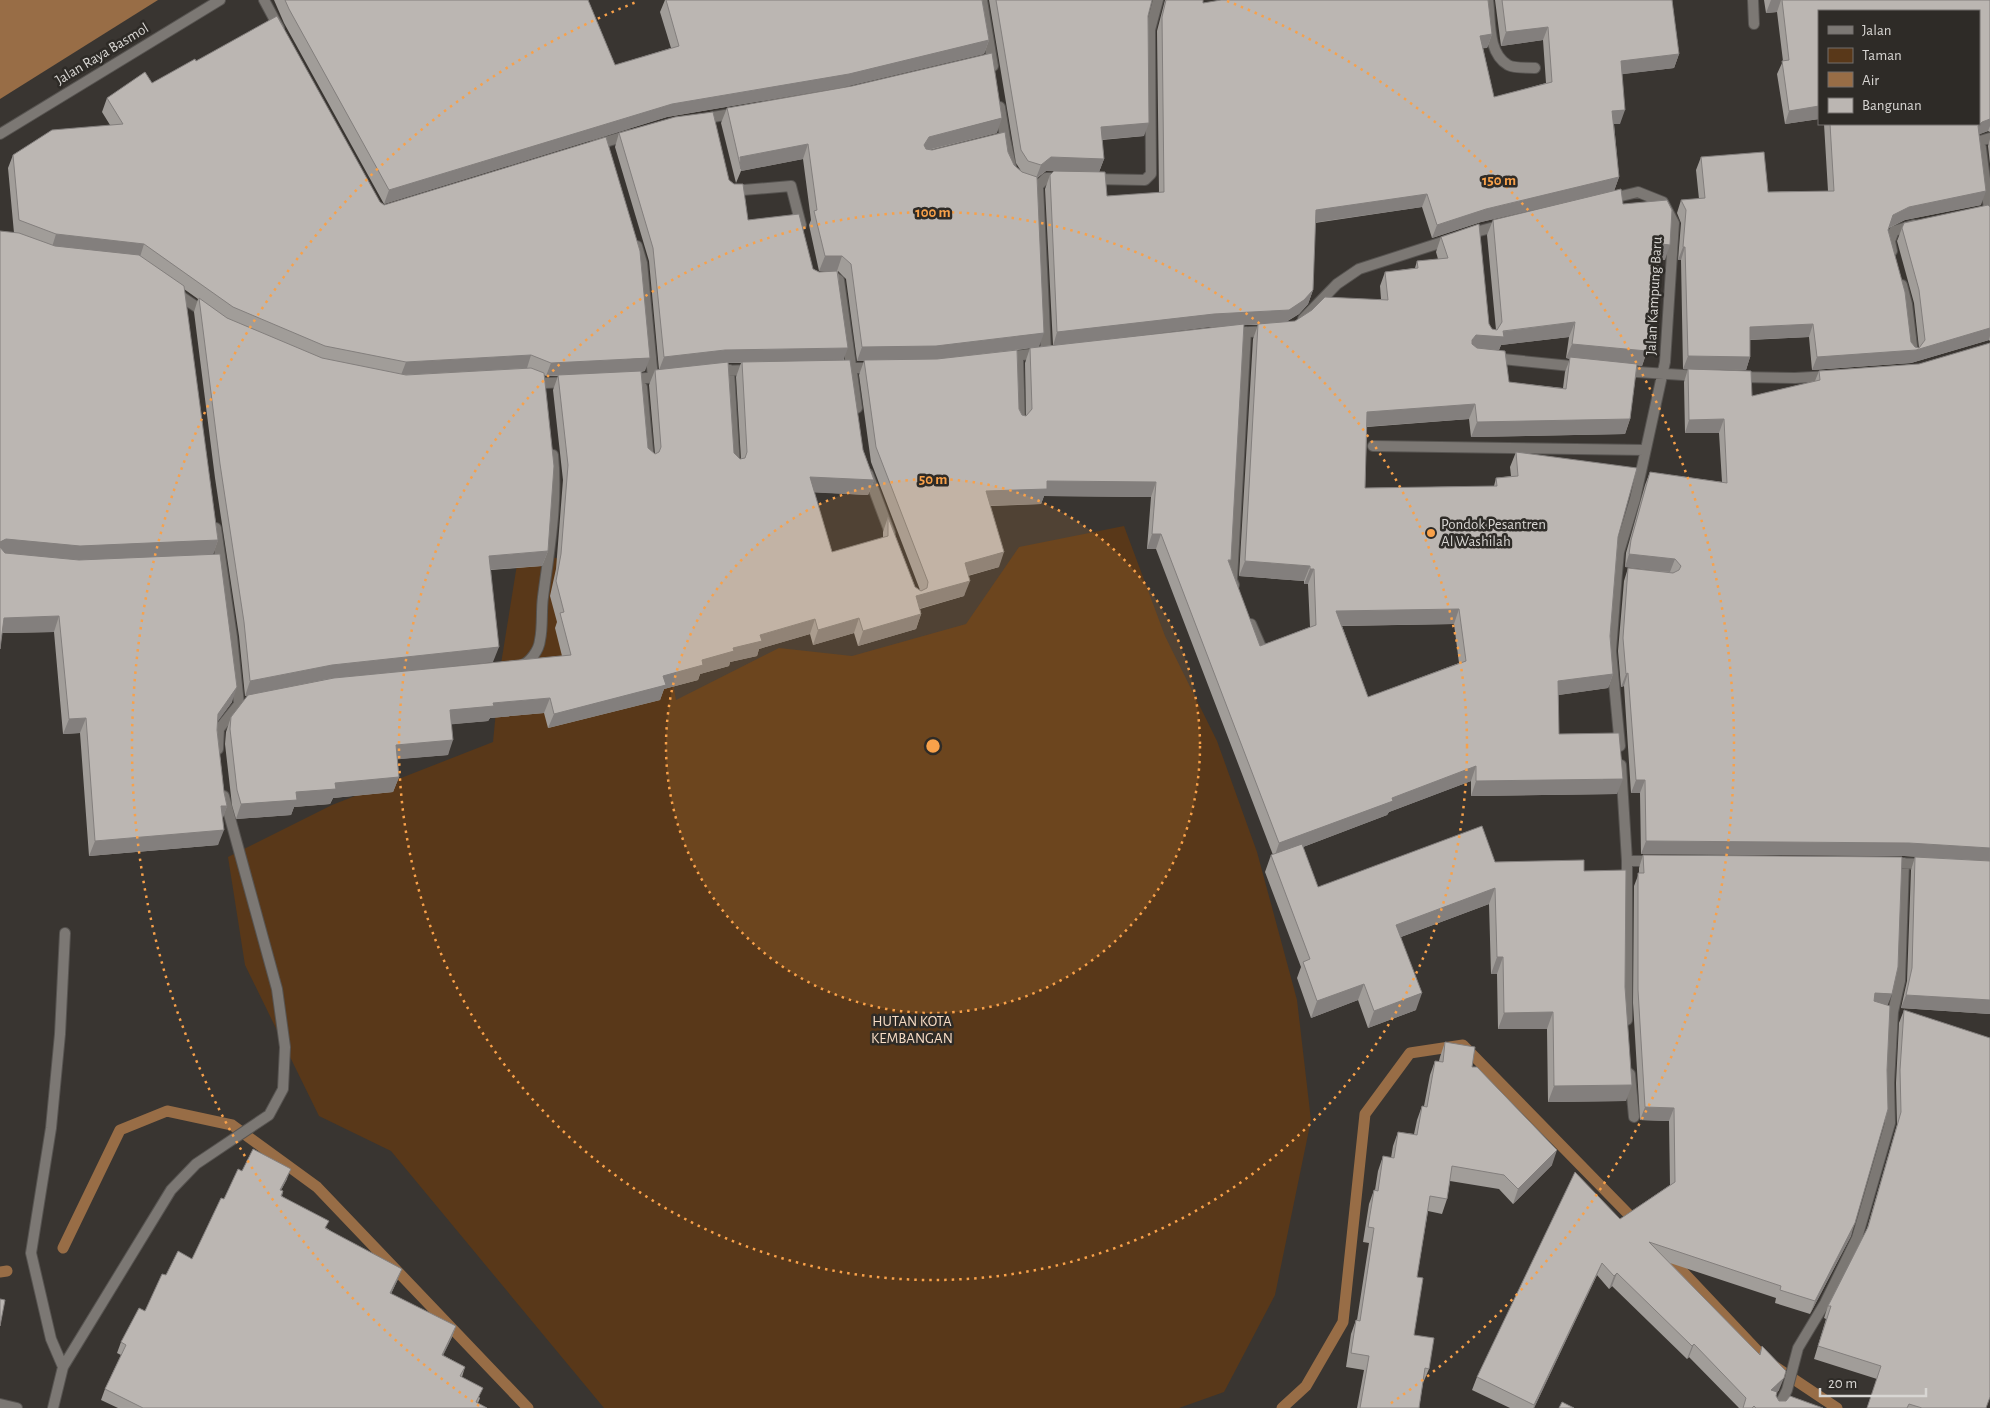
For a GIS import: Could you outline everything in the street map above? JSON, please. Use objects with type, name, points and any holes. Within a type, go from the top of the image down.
[{"type":"street","name":"Jalan Raya Basmol","points":[[0,134],[220,0]]},
{"type":"street","points":[[264,0],[283,35]]},
{"type":"street","points":[[982,0],[988,61],[995,76]]},
{"type":"street","points":[[989,359],[1051,352],[1033,185],[1046,178],[1145,180],[1150,174],[1150,30],[1158,0]]},
{"type":"street","points":[[1488,0],[1494,47],[1498,56],[1508,65],[1536,68]]},
{"type":"street","points":[[1753,0],[1754,24]]},
{"type":"street","points":[[998,93],[1014,178]]},
{"type":"street","points":[[711,121],[749,110]]},
{"type":"street","points":[[588,148],[607,146],[642,132]]},
{"type":"street","points":[[988,142],[1005,138]]},
{"type":"street","points":[[1985,139],[1986,213]]},
{"type":"street","points":[[728,180],[730,189],[734,191],[791,186],[803,233]]},
{"type":"street","name":"Jalan Kampung Baru","points":[[1600,201],[1638,192],[1663,202],[1674,223],[1666,362],[1635,499],[1619,552],[1611,651],[1624,801],[1628,1031]]},
{"type":"street","points":[[1292,326],[1303,319],[1337,284],[1359,269],[1480,235],[1510,223]]},
{"type":"street","points":[[1895,259],[1890,241],[1894,231],[1924,223]]},
{"type":"street","points":[[634,235],[642,263],[653,378]]},
{"type":"street","points":[[825,278],[834,277],[838,280],[858,416]]},
{"type":"street","points":[[1900,277],[1907,304],[1913,354]]},
{"type":"street","points":[[164,284],[217,321]]},
{"type":"street","points":[[185,299],[187,314]]},
{"type":"street","points":[[1219,333],[1278,330]]},
{"type":"street","points":[[1239,597],[1232,580],[1246,332]]},
{"type":"street","points":[[1018,356],[1020,424]]},
{"type":"street","points":[[1483,357],[1593,368]]},
{"type":"street","points":[[824,369],[882,368]]},
{"type":"street","points":[[729,370],[735,467]]},
{"type":"street","points":[[701,372],[767,370]]},
{"type":"street","points":[[1612,370],[1662,375],[1710,376]]},
{"type":"street","points":[[518,375],[527,374],[545,388],[584,381]]},
{"type":"street","points":[[1729,377],[1796,378],[1844,375]]},
{"type":"street","points":[[622,380],[672,376]]},
{"type":"street","points":[[642,379],[649,462]]},
{"type":"street","points":[[508,667],[524,665],[535,654],[540,641],[556,480],[552,442]]},
{"type":"street","points":[[1373,446],[1645,450]]},
{"type":"street","points":[[864,464],[895,545]]},
{"type":"street","points":[[214,516],[216,562],[232,637],[239,704]]},
{"type":"street","points":[[1246,613],[1261,646]]},
{"type":"street","points":[[220,762],[219,728],[239,704],[250,702]]},
{"type":"street","points":[[54,1408],[62,1367],[171,1190],[196,1164],[269,1115],[282,1089],[285,1047],[277,989],[226,806],[223,788]]},
{"type":"street","points":[[1626,861],[1666,861]]},
{"type":"street","points":[[1874,863],[1942,865]]},
{"type":"street","points":[[1778,1408],[1787,1390],[1798,1348],[1825,1303],[1858,1238],[1890,1123],[1889,1084],[1894,1012],[1900,981],[1904,863]]},
{"type":"street","points":[[62,1367],[51,1339],[31,1253],[51,1128],[60,1034],[65,933]]},
{"type":"street","points":[[1629,1059],[1634,1117]]},
{"type":"street","points":[[0,1404],[17,1408]]},
{"type":"green space","name":"HUTAN KOTA KEMBANGAN","points":[[1124,526],[1165,636],[1217,741],[1257,852],[1297,1000],[1311,1120],[1275,1295],[1224,1392],[1179,1408],[604,1408],[391,1151],[319,1116],[245,965],[228,857],[332,805],[493,742],[500,670],[519,552],[653,574],[676,700],[779,648],[852,656],[966,624],[1019,547]]},
{"type":"water","points":[[0,0],[158,0],[0,99]]},
{"type":"building","points":[[285,0],[588,0],[615,65],[679,46],[666,0],[982,0],[989,40],[849,74],[672,104],[389,190]]},
{"type":"building","points":[[996,0],[1152,0],[1148,16],[1149,123],[1101,127],[1104,159],[1051,157],[1041,165],[1028,161],[1021,150]]},
{"type":"building","points":[[1166,0],[1203,0],[1203,3],[1221,0],[1488,0],[1492,34],[1480,36],[1494,97],[1552,82],[1548,27],[1506,32],[1502,0],[1672,0],[1679,54],[1621,61],[1625,110],[1612,111],[1619,177],[1486,209],[1437,225],[1427,194],[1316,210],[1313,290],[1304,300],[1289,310],[1214,314],[1057,332],[1050,175],[1054,171],[1105,172],[1107,196],[1164,192],[1162,17]]},
{"type":"building","points":[[1782,0],[1990,0],[1990,119],[1980,124],[1980,10],[1818,10],[1818,106],[1789,111],[1782,61],[1789,60]]},
{"type":"building","points":[[277,16],[380,202],[384,205],[606,137],[640,251],[650,358],[551,363],[531,355],[406,362],[325,346],[233,307],[144,244],[56,234],[19,220],[13,155],[52,130],[123,124],[107,98],[145,72],[152,83]]},
{"type":"building","points":[[992,53],[1002,118],[929,137],[924,145],[926,149],[932,150],[1005,132],[1008,152],[1014,165],[1022,172],[1037,177],[1044,333],[936,346],[862,347],[851,264],[842,256],[825,256],[814,211],[817,210],[808,144],[740,157],[741,169],[727,108],[852,86]]},
{"type":"building","points":[[713,112],[729,180],[734,184],[743,184],[748,220],[799,214],[813,269],[819,272],[837,271],[848,348],[725,350],[664,357],[653,248],[619,133],[675,117]]},
{"type":"building","points":[[1830,125],[1979,125],[1986,191],[1909,207],[1893,215],[1888,230],[1905,292],[1911,342],[1915,347],[1919,348],[1925,340],[1919,290],[1902,228],[1904,223],[1988,205],[1990,207],[1990,328],[1916,350],[1817,357],[1813,324],[1750,327],[1750,357],[1688,356],[1685,247],[1683,247],[1686,210],[1681,200],[1705,198],[1701,157],[1764,152],[1768,192],[1834,191]]},
{"type":"building","points":[[1621,189],[1623,204],[1667,200],[1672,210],[1670,245],[1661,244],[1647,351],[1572,344],[1575,322],[1503,331],[1504,337],[1476,335],[1472,340],[1472,344],[1477,348],[1505,351],[1509,382],[1566,389],[1570,357],[1637,364],[1630,419],[1477,422],[1475,404],[1367,412],[1365,488],[1497,486],[1496,478],[1518,476],[1516,452],[1637,468],[1618,537],[1610,636],[1613,674],[1558,681],[1559,734],[1619,733],[1623,779],[1476,781],[1476,766],[1392,798],[1393,801],[1279,843],[1161,534],[1152,534],[1156,482],[1047,481],[1047,489],[986,491],[1004,552],[965,563],[970,581],[916,596],[921,614],[863,631],[859,618],[818,630],[815,619],[760,635],[762,641],[733,648],[734,651],[702,660],[703,665],[663,676],[666,685],[554,714],[550,698],[493,703],[494,706],[450,710],[453,740],[396,745],[399,777],[335,783],[336,789],[296,792],[297,800],[241,804],[237,790],[230,729],[231,717],[248,695],[334,678],[571,655],[560,613],[564,612],[556,581],[561,554],[568,465],[558,375],[641,371],[648,448],[655,454],[659,452],[661,447],[655,370],[728,362],[734,453],[740,459],[745,458],[747,452],[742,362],[850,360],[863,450],[874,480],[810,477],[832,552],[888,536],[888,517],[915,587],[921,591],[927,588],[928,582],[876,447],[864,360],[937,359],[1017,350],[1019,409],[1022,415],[1026,416],[1032,409],[1030,348],[1244,324],[1231,560],[1228,560],[1260,646],[1316,625],[1314,569],[1310,569],[1310,566],[1245,561],[1258,324],[1295,321],[1312,310],[1325,297],[1388,300],[1385,272],[1418,268],[1417,261],[1448,258],[1441,237],[1479,224],[1489,324],[1492,329],[1497,330],[1502,322],[1493,220]],"holes":[[[1459,609],[1466,661],[1368,697],[1336,611]]]},
{"type":"building","points":[[0,231],[19,233],[55,246],[139,255],[184,286],[218,540],[80,546],[6,539],[0,542]]},
{"type":"building","points":[[199,298],[227,318],[322,358],[406,375],[531,368],[544,373],[554,466],[548,551],[489,556],[499,647],[332,665],[250,681],[244,622],[220,464]]},
{"type":"building","points":[[1990,343],[1990,848],[1909,843],[1646,841],[1645,780],[1636,780],[1628,673],[1626,674],[1623,638],[1628,568],[1673,573],[1679,570],[1681,566],[1675,559],[1629,554],[1631,540],[1650,472],[1727,483],[1724,419],[1689,420],[1688,369],[1751,371],[1752,396],[1820,380],[1819,371],[1919,364]]},
{"type":"building","points":[[0,547],[5,553],[79,560],[220,554],[237,687],[218,714],[217,730],[227,806],[221,806],[224,830],[95,841],[86,718],[69,719],[59,616],[4,618],[0,649]]},
{"type":"building","points":[[1482,826],[1495,862],[1584,860],[1584,871],[1626,870],[1625,987],[1632,1085],[1554,1086],[1553,1012],[1504,1013],[1503,957],[1497,957],[1495,888],[1396,925],[1422,993],[1374,1011],[1364,984],[1317,1001],[1303,962],[1310,959],[1271,855],[1302,844],[1318,887]]},
{"type":"building","points":[[1643,855],[1902,857],[1898,967],[1892,994],[1875,993],[1874,1001],[1890,1006],[1887,1070],[1888,1109],[1855,1223],[1815,1301],[1780,1290],[1781,1286],[1649,1242],[1760,1355],[1762,1346],[1786,1371],[1784,1378],[1771,1390],[1777,1392],[1776,1396],[1779,1401],[1786,1401],[1790,1396],[1823,1408],[1756,1408],[1754,1406],[1752,1408],[1743,1408],[1746,1398],[1694,1344],[1692,1346],[1617,1273],[1614,1276],[1602,1263],[1534,1405],[1477,1377],[1575,1172],[1620,1219],[1675,1182],[1674,1108],[1645,1107],[1638,990],[1638,873],[1644,873]]},
{"type":"building","points":[[1915,857],[1990,861],[1990,1000],[1906,995],[1912,968]]},
{"type":"building","points":[[1904,1010],[1990,1038],[1990,1397],[1986,1408],[1922,1408],[1909,1404],[1907,1408],[1867,1408],[1881,1366],[1818,1346],[1831,1306],[1828,1306],[1868,1227],[1901,1112],[1900,1070]]},
{"type":"building","points":[[1445,1042],[1475,1047],[1472,1067],[1477,1067],[1557,1150],[1518,1189],[1504,1175],[1452,1166],[1447,1199],[1430,1196],[1417,1277],[1423,1278],[1414,1335],[1434,1338],[1429,1369],[1425,1368],[1419,1408],[1360,1408],[1369,1356],[1351,1353],[1356,1320],[1360,1321],[1374,1228],[1368,1227],[1374,1190],[1378,1191],[1383,1156],[1394,1158],[1398,1132],[1417,1135],[1422,1106],[1427,1107],[1435,1061],[1443,1062]]},
{"type":"building","points":[[253,1149],[291,1169],[280,1190],[283,1191],[281,1196],[329,1221],[325,1228],[402,1269],[390,1293],[456,1326],[442,1355],[465,1367],[460,1376],[483,1388],[476,1402],[487,1408],[143,1408],[105,1389],[126,1345],[121,1342],[139,1308],[145,1311],[162,1274],[166,1275],[178,1251],[192,1259],[221,1198],[224,1199],[238,1169],[242,1171]]},
{"type":"building","points":[[0,1299],[5,1300],[0,1326]]},
{"type":"building","points":[[1562,1402],[1574,1408],[1559,1408]]},
{"type":"waterway","points":[[1282,1408],[1306,1386],[1343,1322],[1365,1114],[1410,1053],[1463,1045],[1638,1224]]},
{"type":"waterway","points":[[63,1248],[120,1130],[167,1111],[232,1125],[317,1187],[528,1408]]},
{"type":"waterway","points":[[1668,1256],[1768,1362],[1837,1408]]},
{"type":"waterway","points":[[0,1272],[7,1271]]},
{"type":"place","name":"Pondok Pesantren Al Washilah","points":[[1431,533]]}]
